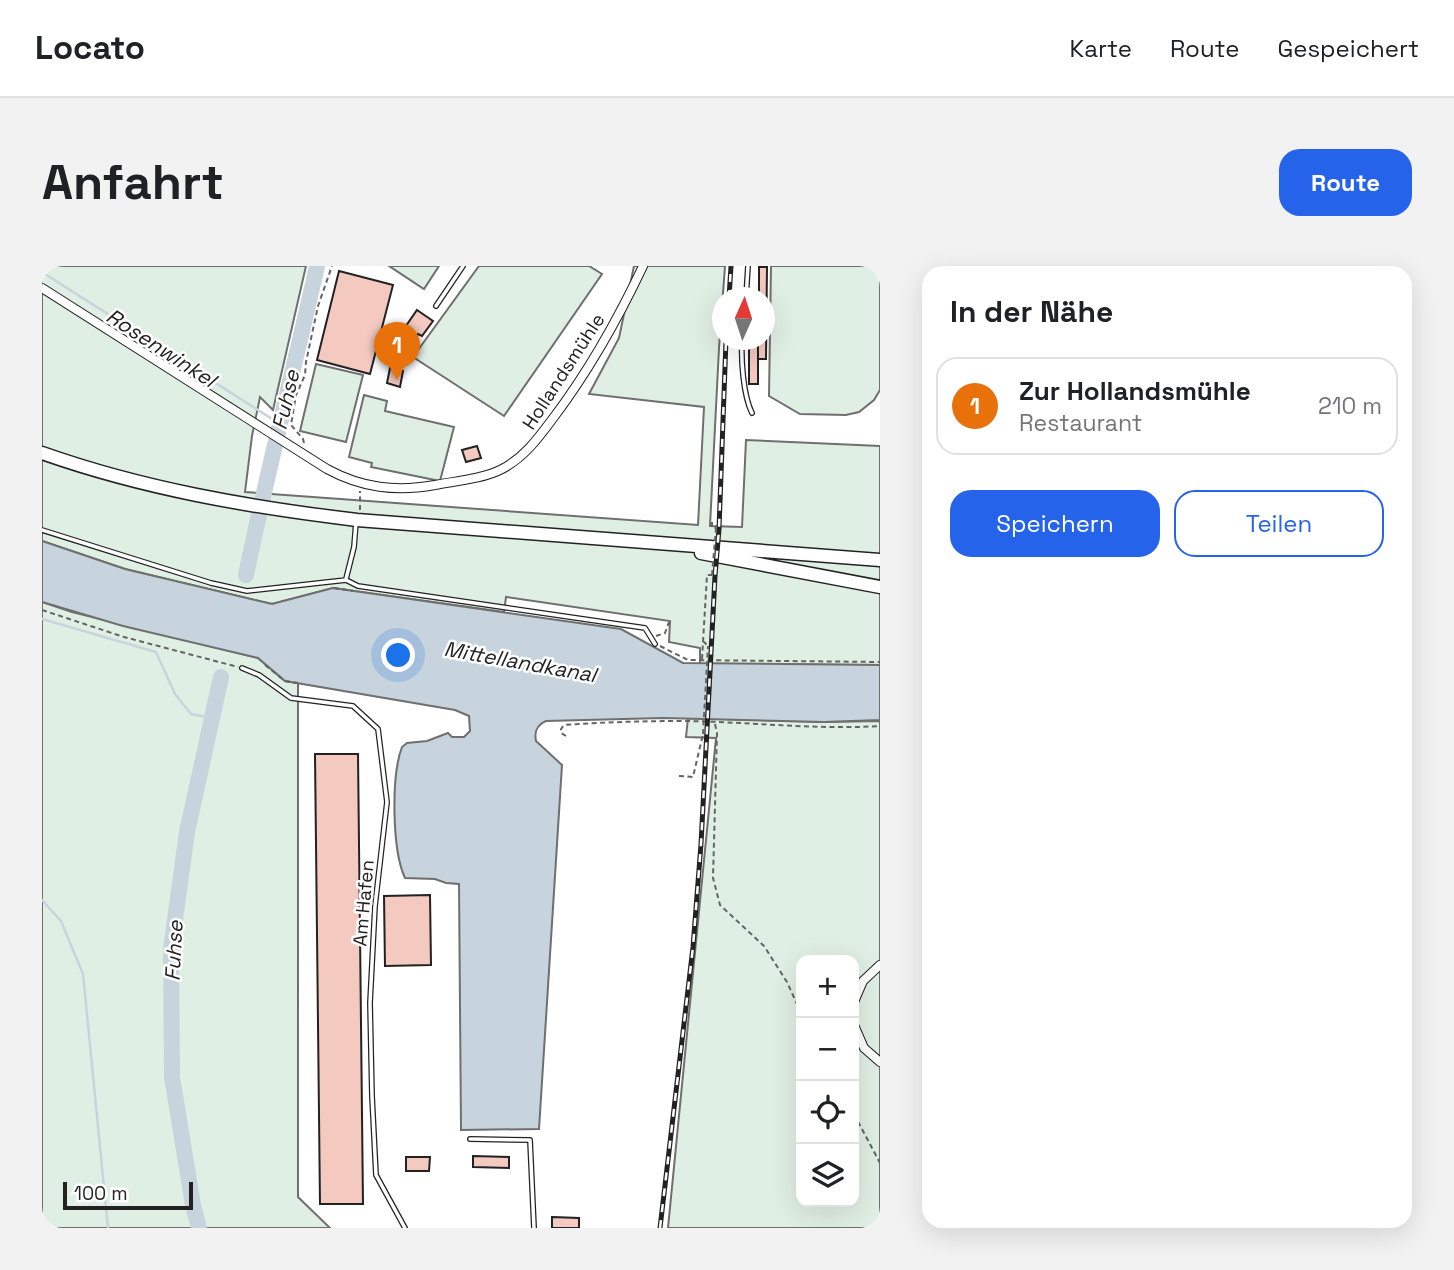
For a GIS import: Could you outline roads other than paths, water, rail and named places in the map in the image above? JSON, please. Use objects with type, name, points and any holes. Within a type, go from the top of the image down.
[{"type":"main road","points":[[42,453],[136,483],[282,511],[357,520],[880,560]]},
{"type":"main road","points":[[642,542],[880,587]]},
{"type":"street","name":"Hollandsmühle","points":[[42,288],[337,474],[361,483],[398,489],[423,487],[500,470],[517,460],[531,447],[590,366],[643,266]]},
{"type":"street","points":[[859,990],[863,981],[880,965]]},
{"type":"street","points":[[859,1036],[864,1048],[880,1062]]},
{"type":"lane","points":[[436,306],[463,266]]},
{"type":"lane","points":[[747,287],[748,266]]},
{"type":"lane","points":[[741,350],[740,365],[745,375],[752,413]]},
{"type":"lane","points":[[346,580],[357,520]]},
{"type":"lane","points":[[42,530],[211,583],[247,591],[346,580],[358,586],[645,628],[655,644]]},
{"type":"lane","name":"Am Hafen","points":[[242,668],[259,675],[291,698],[353,706],[379,729],[387,802],[370,1003],[376,1175],[405,1228]]},
{"type":"lane","points":[[470,1139],[530,1140],[534,1228]]},
{"type":"water","name":"Mittellandkanal","points":[[42,541],[125,569],[272,604],[333,588],[621,629],[683,663],[880,665],[880,720],[824,722],[663,718],[546,721],[540,724],[536,731],[536,741],[562,765],[539,1129],[461,1130],[459,884],[435,879],[405,878],[398,850],[394,813],[396,776],[402,747],[407,743],[427,741],[448,733],[452,737],[464,737],[470,731],[469,716],[455,710],[285,681],[258,658],[123,626],[42,602]]},
{"type":"waterway","name":"Rosenwinkel","points":[[246,575],[317,266]]},
{"type":"waterway","name":"Rosenwinkel","points":[[42,272],[280,424]]},
{"type":"waterway","points":[[42,619],[156,652],[175,694],[191,714],[212,718]]},
{"type":"waterway","name":"Fuhse","points":[[199,1228],[172,1077],[171,949],[187,832],[221,677]]},
{"type":"waterway","points":[[42,900],[61,921],[83,974],[108,1228]]},
{"type":"railway","points":[[730,287],[731,266]]},
{"type":"railway","points":[[660,1228],[693,947],[701,844],[719,529],[726,350]]},
{"type":"place","name":"Zur Hollandsmühle","points":[[397,380]]}]
